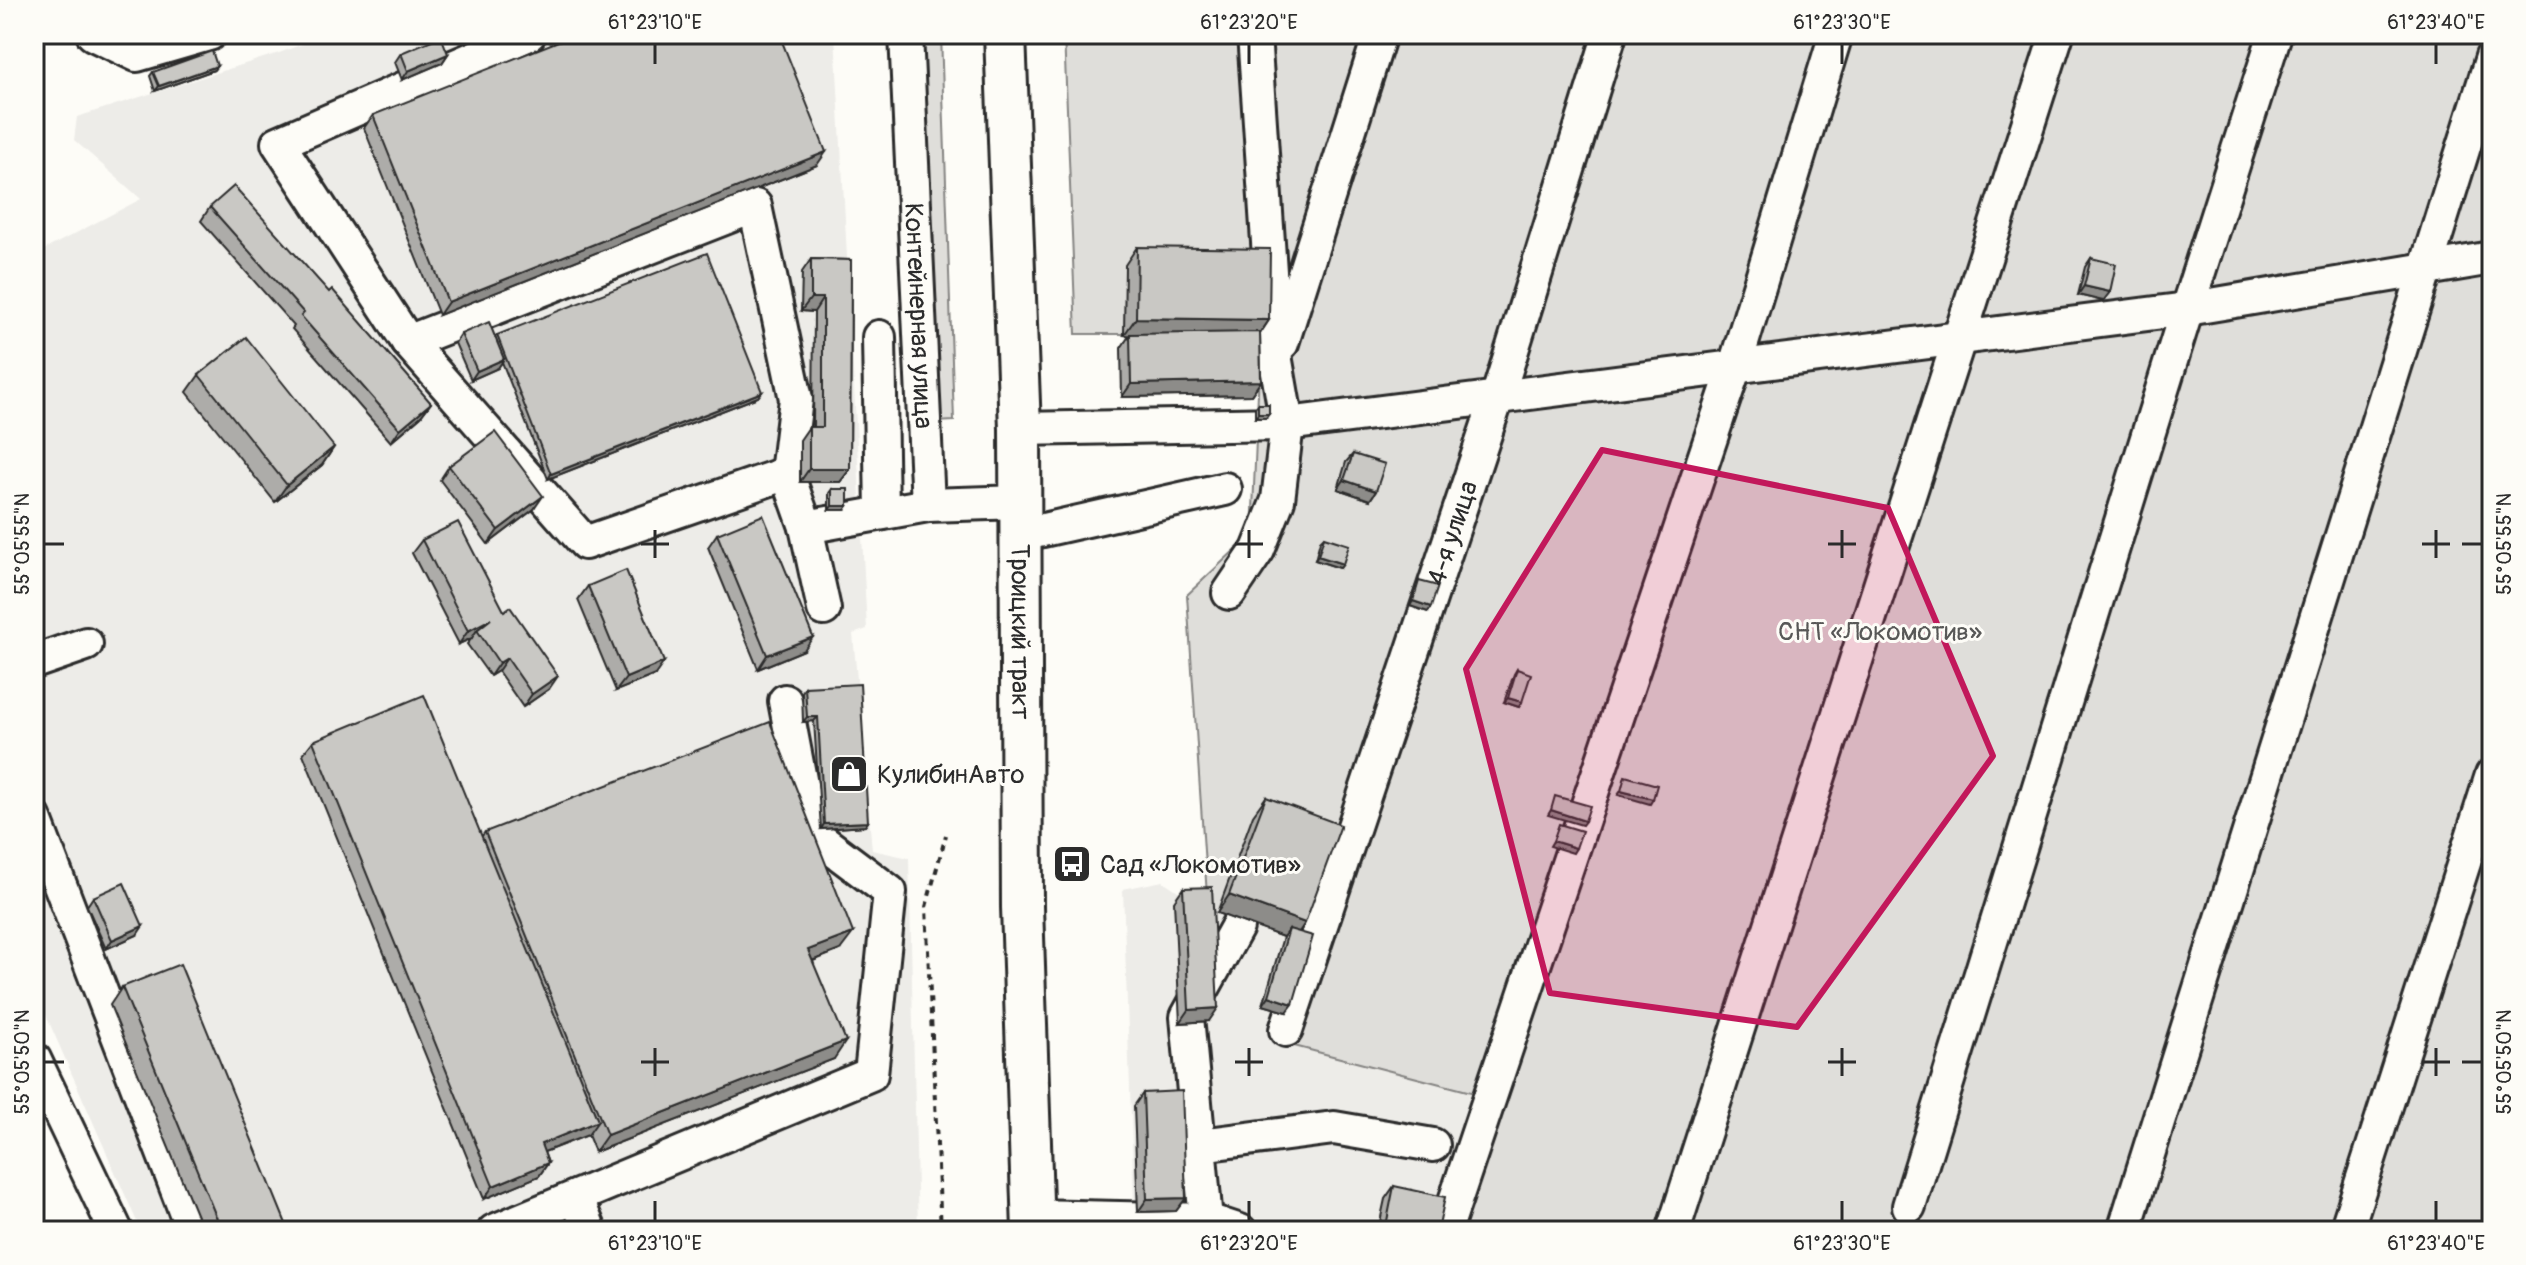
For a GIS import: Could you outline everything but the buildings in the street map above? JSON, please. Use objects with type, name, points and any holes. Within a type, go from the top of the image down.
[{"type":"main road","name":"Троицкий тракт","points":[[1005,34],[1020,429],[1022,907],[1032,1224]]},
{"type":"street","points":[[93,34],[137,55],[209,34]]},
{"type":"street","points":[[529,34],[278,143],[408,342],[585,543],[787,473]]},
{"type":"street","name":"Контейнерная улица","points":[[906,34],[928,505]]},
{"type":"street","points":[[1229,593],[1258,550],[1278,500],[1287,424],[1276,361],[1254,34]]},
{"type":"street","points":[[1276,361],[1380,34]]},
{"type":"street","name":"4-я улица","points":[[1286,1030],[1498,395],[1610,34]]},
{"type":"street","points":[[1445,1231],[1735,366],[1836,34]]},
{"type":"street","points":[[1673,1231],[2057,34]]},
{"type":"street","points":[[1909,1206],[2275,34]]},
{"type":"street","points":[[2124,1231],[2492,57]]},
{"type":"street","points":[[408,342],[755,206],[796,399],[787,473],[806,527],[824,609]]},
{"type":"street","points":[[1020,429],[1287,424],[2187,309],[2492,258]]},
{"type":"street","points":[[879,337],[882,513]]},
{"type":"street","points":[[806,527],[928,505],[1021,519],[1225,489]]},
{"type":"street","points":[[34,662],[86,644]]},
{"type":"street","points":[[494,1231],[871,1074],[890,892],[810,832],[785,701]]},
{"type":"street","points":[[2346,1231],[2492,775]]},
{"type":"street","points":[[34,817],[193,1231]]},
{"type":"street","points":[[1207,1226],[1187,1017],[1237,927]]},
{"type":"street","points":[[34,1059],[116,1231]]},
{"type":"street","points":[[1200,1145],[1334,1128],[1433,1145]]},
{"type":"street","points":[[576,1197],[590,1231]]},
{"type":"street","points":[[1032,1224],[1207,1226],[1240,1231]]},
{"type":"path","points":[[941,1231],[926,907],[946,835]]},
{"type":"highlighted area","points":[[1602,450],[1888,508],[1993,756],[1797,1027],[1550,993],[1466,669]]},
{"type":"shaded area","points":[[329,34],[835,34],[867,629],[853,634],[872,850],[909,858],[918,1231],[141,1231],[34,988],[34,255],[141,199],[74,140],[77,117],[279,53]]},
{"type":"shaded area","points":[[1163,881],[1208,911],[1296,927],[1275,1041],[1475,1093],[1436,1231],[1135,1231],[1123,889]]},
{"type":"green space","points":[[915,34],[941,34],[954,421],[936,422]]},
{"type":"green space","name":"СНТ «Локомотив»","points":[[1064,34],[2492,34],[2492,1231],[1436,1231],[1475,1093],[1275,1041],[1296,928],[1208,911],[1187,595],[1252,534],[1262,298],[1132,334],[1076,334]]},
{"type":"place","name":"КулибинАвто","points":[[849,774]]},
{"type":"place","name":"Сад «Локомотив»","points":[[1072,864]]}]
